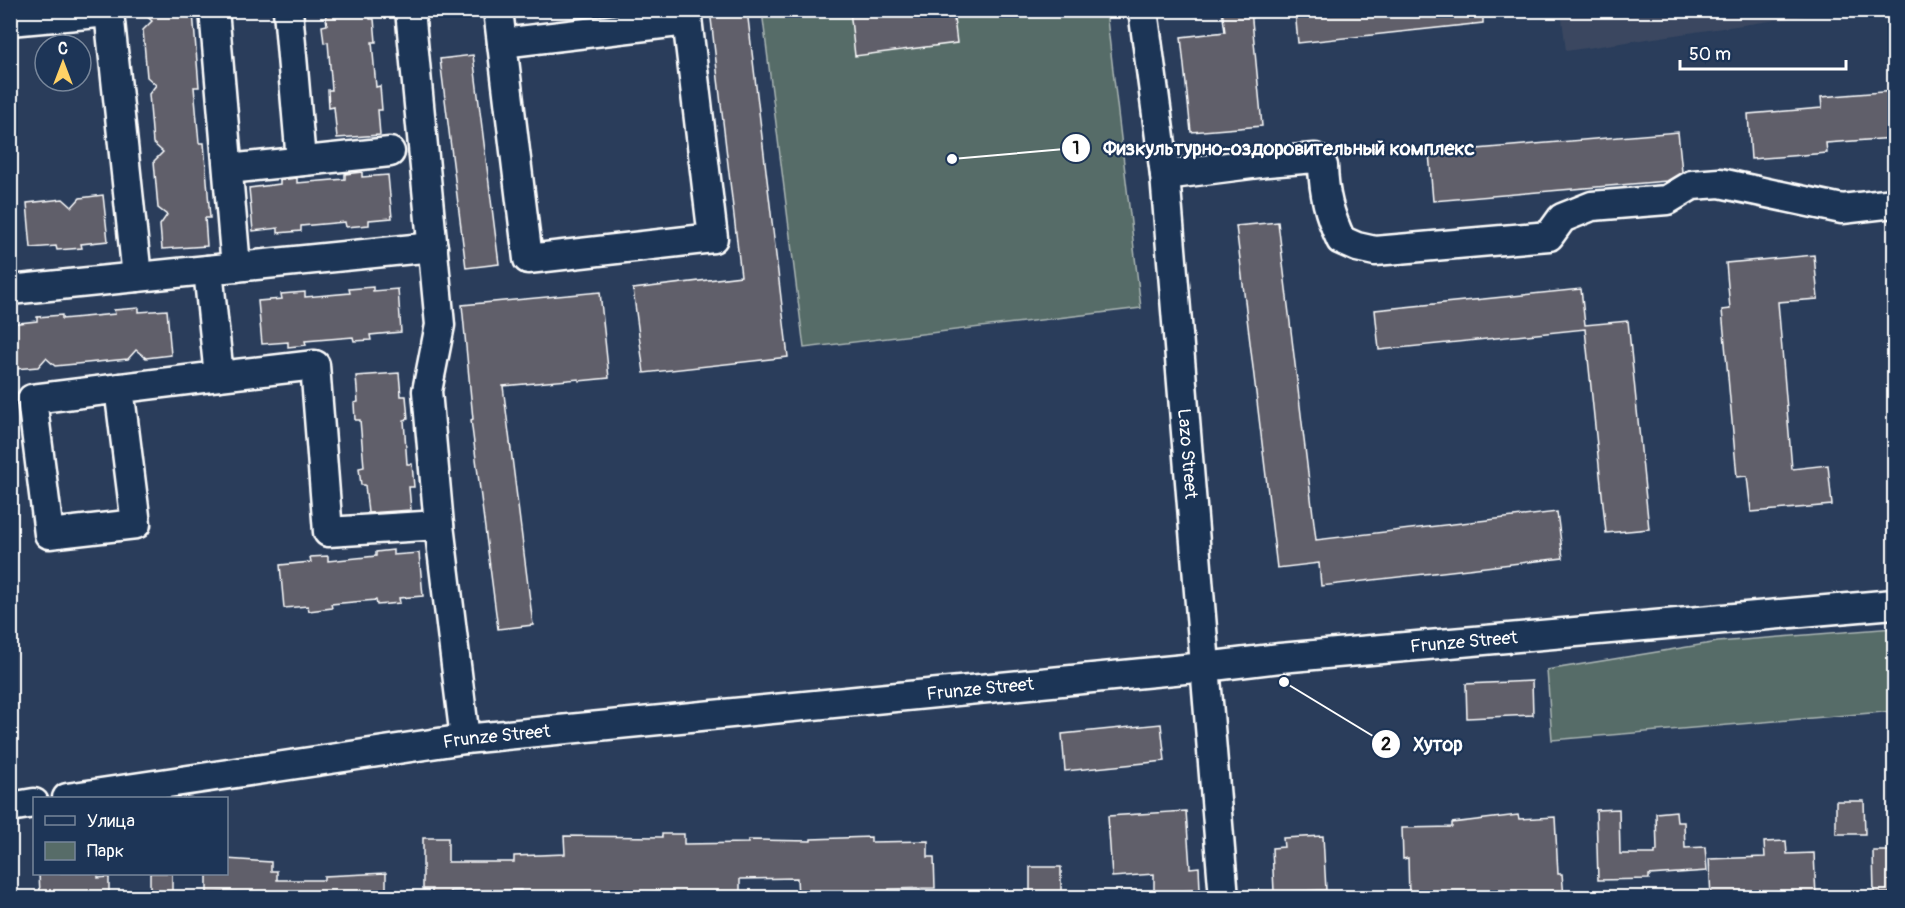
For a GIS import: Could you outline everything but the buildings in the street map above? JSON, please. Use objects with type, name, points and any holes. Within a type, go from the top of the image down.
[{"type":"street","points":[[214,10],[228,169],[219,376]]},
{"type":"street","points":[[288,10],[301,161]]},
{"type":"street","points":[[410,10],[440,326],[427,391],[438,525],[465,739]]},
{"type":"street","points":[[498,10],[528,260],[713,238],[687,16],[502,43]]},
{"type":"street","name":"Lazo Street","points":[[1143,10],[1165,175],[1224,897]]},
{"type":"street","points":[[10,21],[109,12],[137,277]]},
{"type":"street","points":[[228,169],[390,152]]},
{"type":"street","points":[[1165,175],[1315,158],[1323,166],[1324,188],[1330,215],[1341,240],[1375,251],[1549,236],[1562,218],[1592,206],[1667,200],[1692,185],[1720,183],[1842,209],[1894,203]]},
{"type":"street","points":[[10,290],[433,247]]},
{"type":"street","points":[[119,388],[136,524],[49,534],[32,399],[119,388],[315,365],[328,532],[438,525]]},
{"type":"street","name":"Frunze Street","points":[[74,797],[465,739],[1280,658],[1894,604]]},
{"type":"street","points":[[10,807],[33,803]]},
{"type":"shaded area","points":[[1561,10],[1839,11],[1566,51]]},
{"type":"green space","points":[[762,11],[1106,11],[1141,308],[804,348]]},
{"type":"green space","points":[[1894,628],[1894,711],[1552,740],[1547,670],[1718,642]]},
{"type":"place","name":"Физкультурно-оздоровительный комплекс","points":[[952,159]]},
{"type":"place","name":"Хутор","points":[[1284,682]]}]
